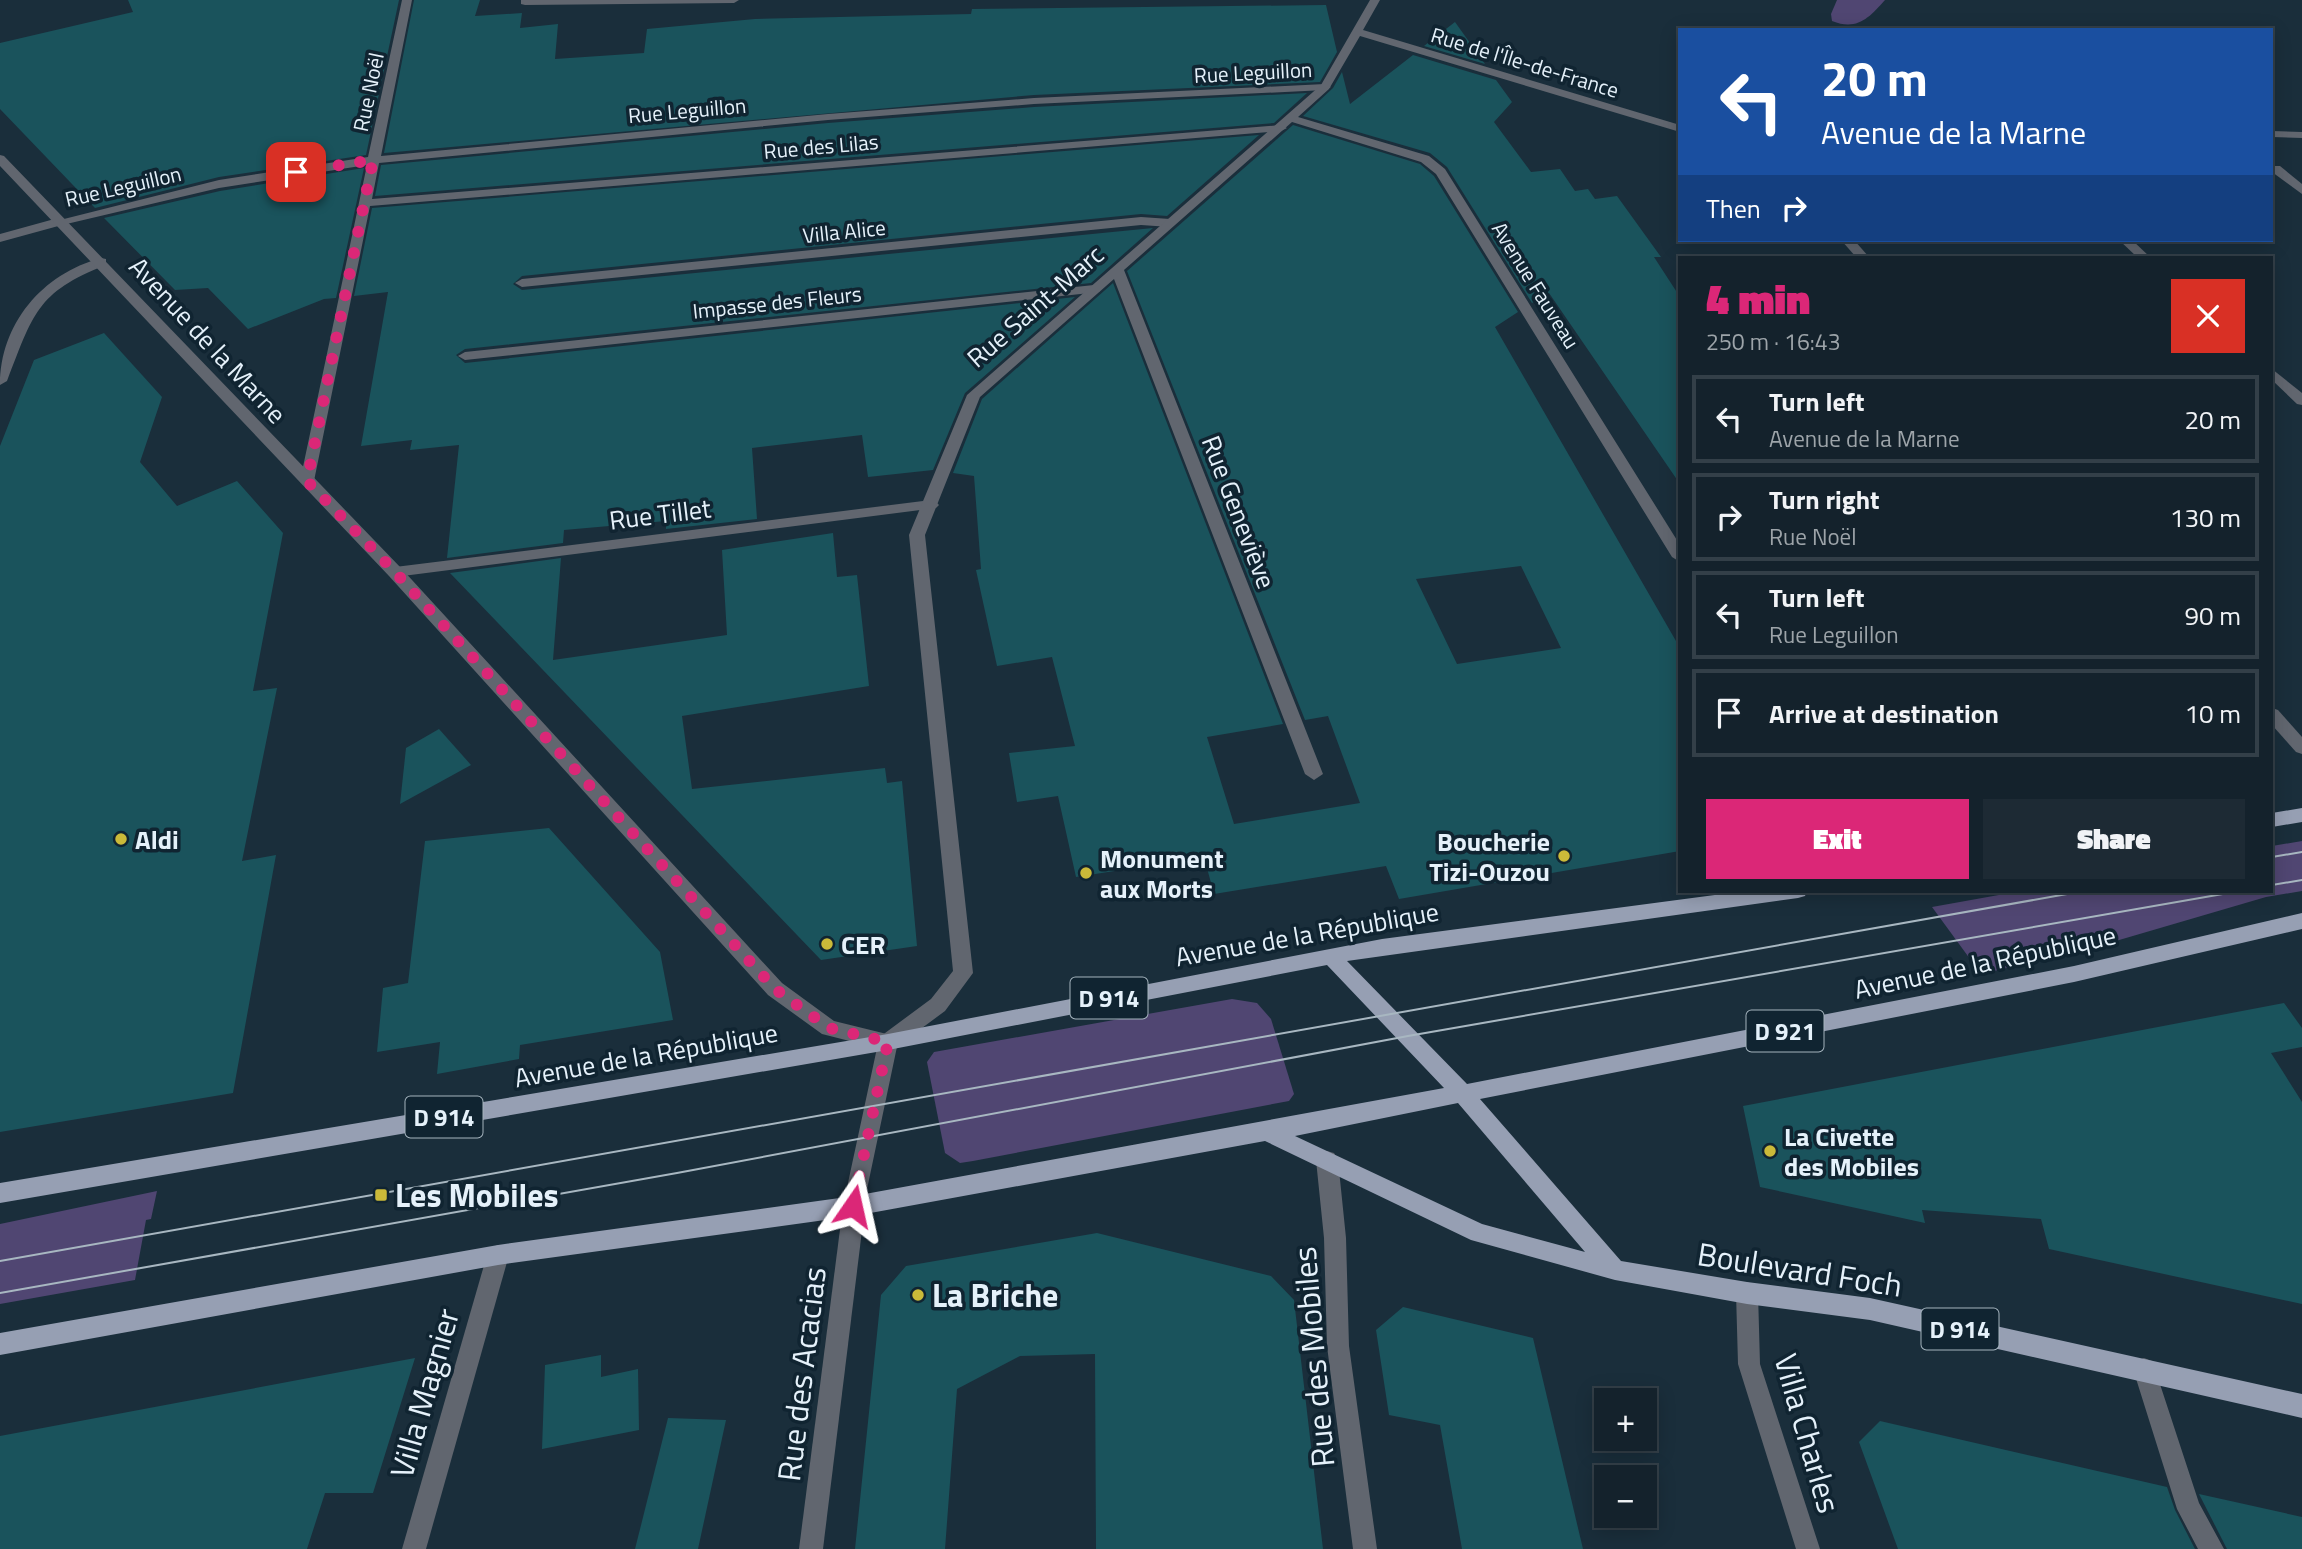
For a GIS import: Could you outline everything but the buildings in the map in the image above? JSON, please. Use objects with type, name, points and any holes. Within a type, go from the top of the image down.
[{"type":"main road","points":[[2273,820],[2302,815]]},
{"type":"main road","name":"Avenue de la République","points":[[0,1193],[888,1042],[1331,957],[1525,926],[1782,893]]},
{"type":"main road","name":"Avenue de la République","points":[[853,1206],[1464,1095],[2074,975],[2302,921]]},
{"type":"main road","points":[[1331,957],[1464,1095],[1615,1270]]},
{"type":"main road","name":"Boulevard Foch","points":[[1266,1132],[1479,1233],[1615,1270],[1747,1293],[1870,1309],[2302,1406]]},
{"type":"main road","points":[[0,1344],[498,1255],[853,1206]]},
{"type":"street","name":"Rue Noël","points":[[307,481],[407,0]]},
{"type":"street","points":[[524,2],[734,0]]},
{"type":"street","name":"Rue Saint-Marc","points":[[888,1042],[938,1005],[963,973],[916,535],[931,505],[974,395],[1325,88],[1375,0]]},
{"type":"street","name":"Rue de l'Île-de-France","points":[[1359,32],[1678,128]]},
{"type":"street","name":"Rue Leguillon","points":[[0,238],[219,184],[373,160],[842,116],[1034,102],[1325,88]]},
{"type":"street","name":"Rue des Lilas","points":[[364,203],[1286,123]]},
{"type":"street","name":"Avenue Fauveau","points":[[1286,123],[1425,159],[1441,172],[1678,554]]},
{"type":"street","points":[[2273,134],[2302,135]]},
{"type":"street","name":"Avenue de la Marne","points":[[0,159],[395,572],[775,989],[829,1028],[888,1042]]},
{"type":"street","points":[[2276,169],[2302,190]]},
{"type":"street","name":"Villa Alice","points":[[522,283],[1141,220],[1170,223]]},
{"type":"street","points":[[1849,242],[1862,256]]},
{"type":"street","points":[[2127,242],[2143,256]]},
{"type":"street","points":[[0,381],[32,303],[50,285],[68,273],[101,262]]},
{"type":"street","name":"Rue Geneviève","points":[[1117,269],[1314,774]]},
{"type":"street","name":"Impasse des Fleurs","points":[[465,356],[1094,289]]},
{"type":"street","points":[[2273,374],[2302,401]]},
{"type":"street","name":"Rue Tillet","points":[[395,572],[931,505]]},
{"type":"street","points":[[2273,715],[2302,748]]},
{"type":"street","name":"Rue des Acacias","points":[[811,1549],[853,1206],[888,1042]]},
{"type":"street","name":"Rue des Mobiles","points":[[1327,1160],[1335,1238],[1338,1346],[1365,1549]]},
{"type":"street","name":"Villa Magnier","points":[[414,1549],[498,1255]]},
{"type":"street","name":"Villa Charles","points":[[1747,1293],[1749,1364],[1808,1549]]},
{"type":"street","points":[[2144,1369],[2189,1509],[2212,1549]]},
{"type":"shaded area","points":[[1837,0],[1885,0],[1862,21],[1841,24],[1832,21],[1831,14]]},
{"type":"shaded area","points":[[2302,841],[2302,891],[2266,897],[2085,950],[1981,974],[1932,907],[2010,893],[2273,893],[2273,846]]},
{"type":"shaded area","points":[[1232,999],[1257,1003],[1271,1019],[1294,1094],[1289,1101],[960,1163],[945,1153],[927,1062],[934,1052]]},
{"type":"shaded area","points":[[157,1191],[151,1219],[146,1220],[135,1280],[0,1304],[0,1224]]},
{"type":"tram line","points":[[2273,857],[2302,852]]},
{"type":"tram line","points":[[2273,885],[2302,880]]},
{"type":"tram line","points":[[0,1261],[2073,893]]},
{"type":"tram line","points":[[0,1293],[677,1173],[1408,1036],[2229,893]]},
{"type":"place","name":"Aldi","points":[[121,839]]},
{"type":"place","name":"Boucherie Tizi-Ouzou","points":[[1564,856]]},
{"type":"place","name":"Monument aux Morts","points":[[1086,873]]},
{"type":"place","name":"CER","points":[[827,944]]},
{"type":"place","name":"La Civette des Mobiles","points":[[1770,1151]]},
{"type":"place","name":"Les Mobiles","points":[[381,1195]]},
{"type":"place","name":"La Briche","points":[[918,1295]]},
{"type":"route","points":[[296,172],[373,160],[307,481],[395,572],[775,989],[829,1028],[888,1042],[853,1206]]}]
